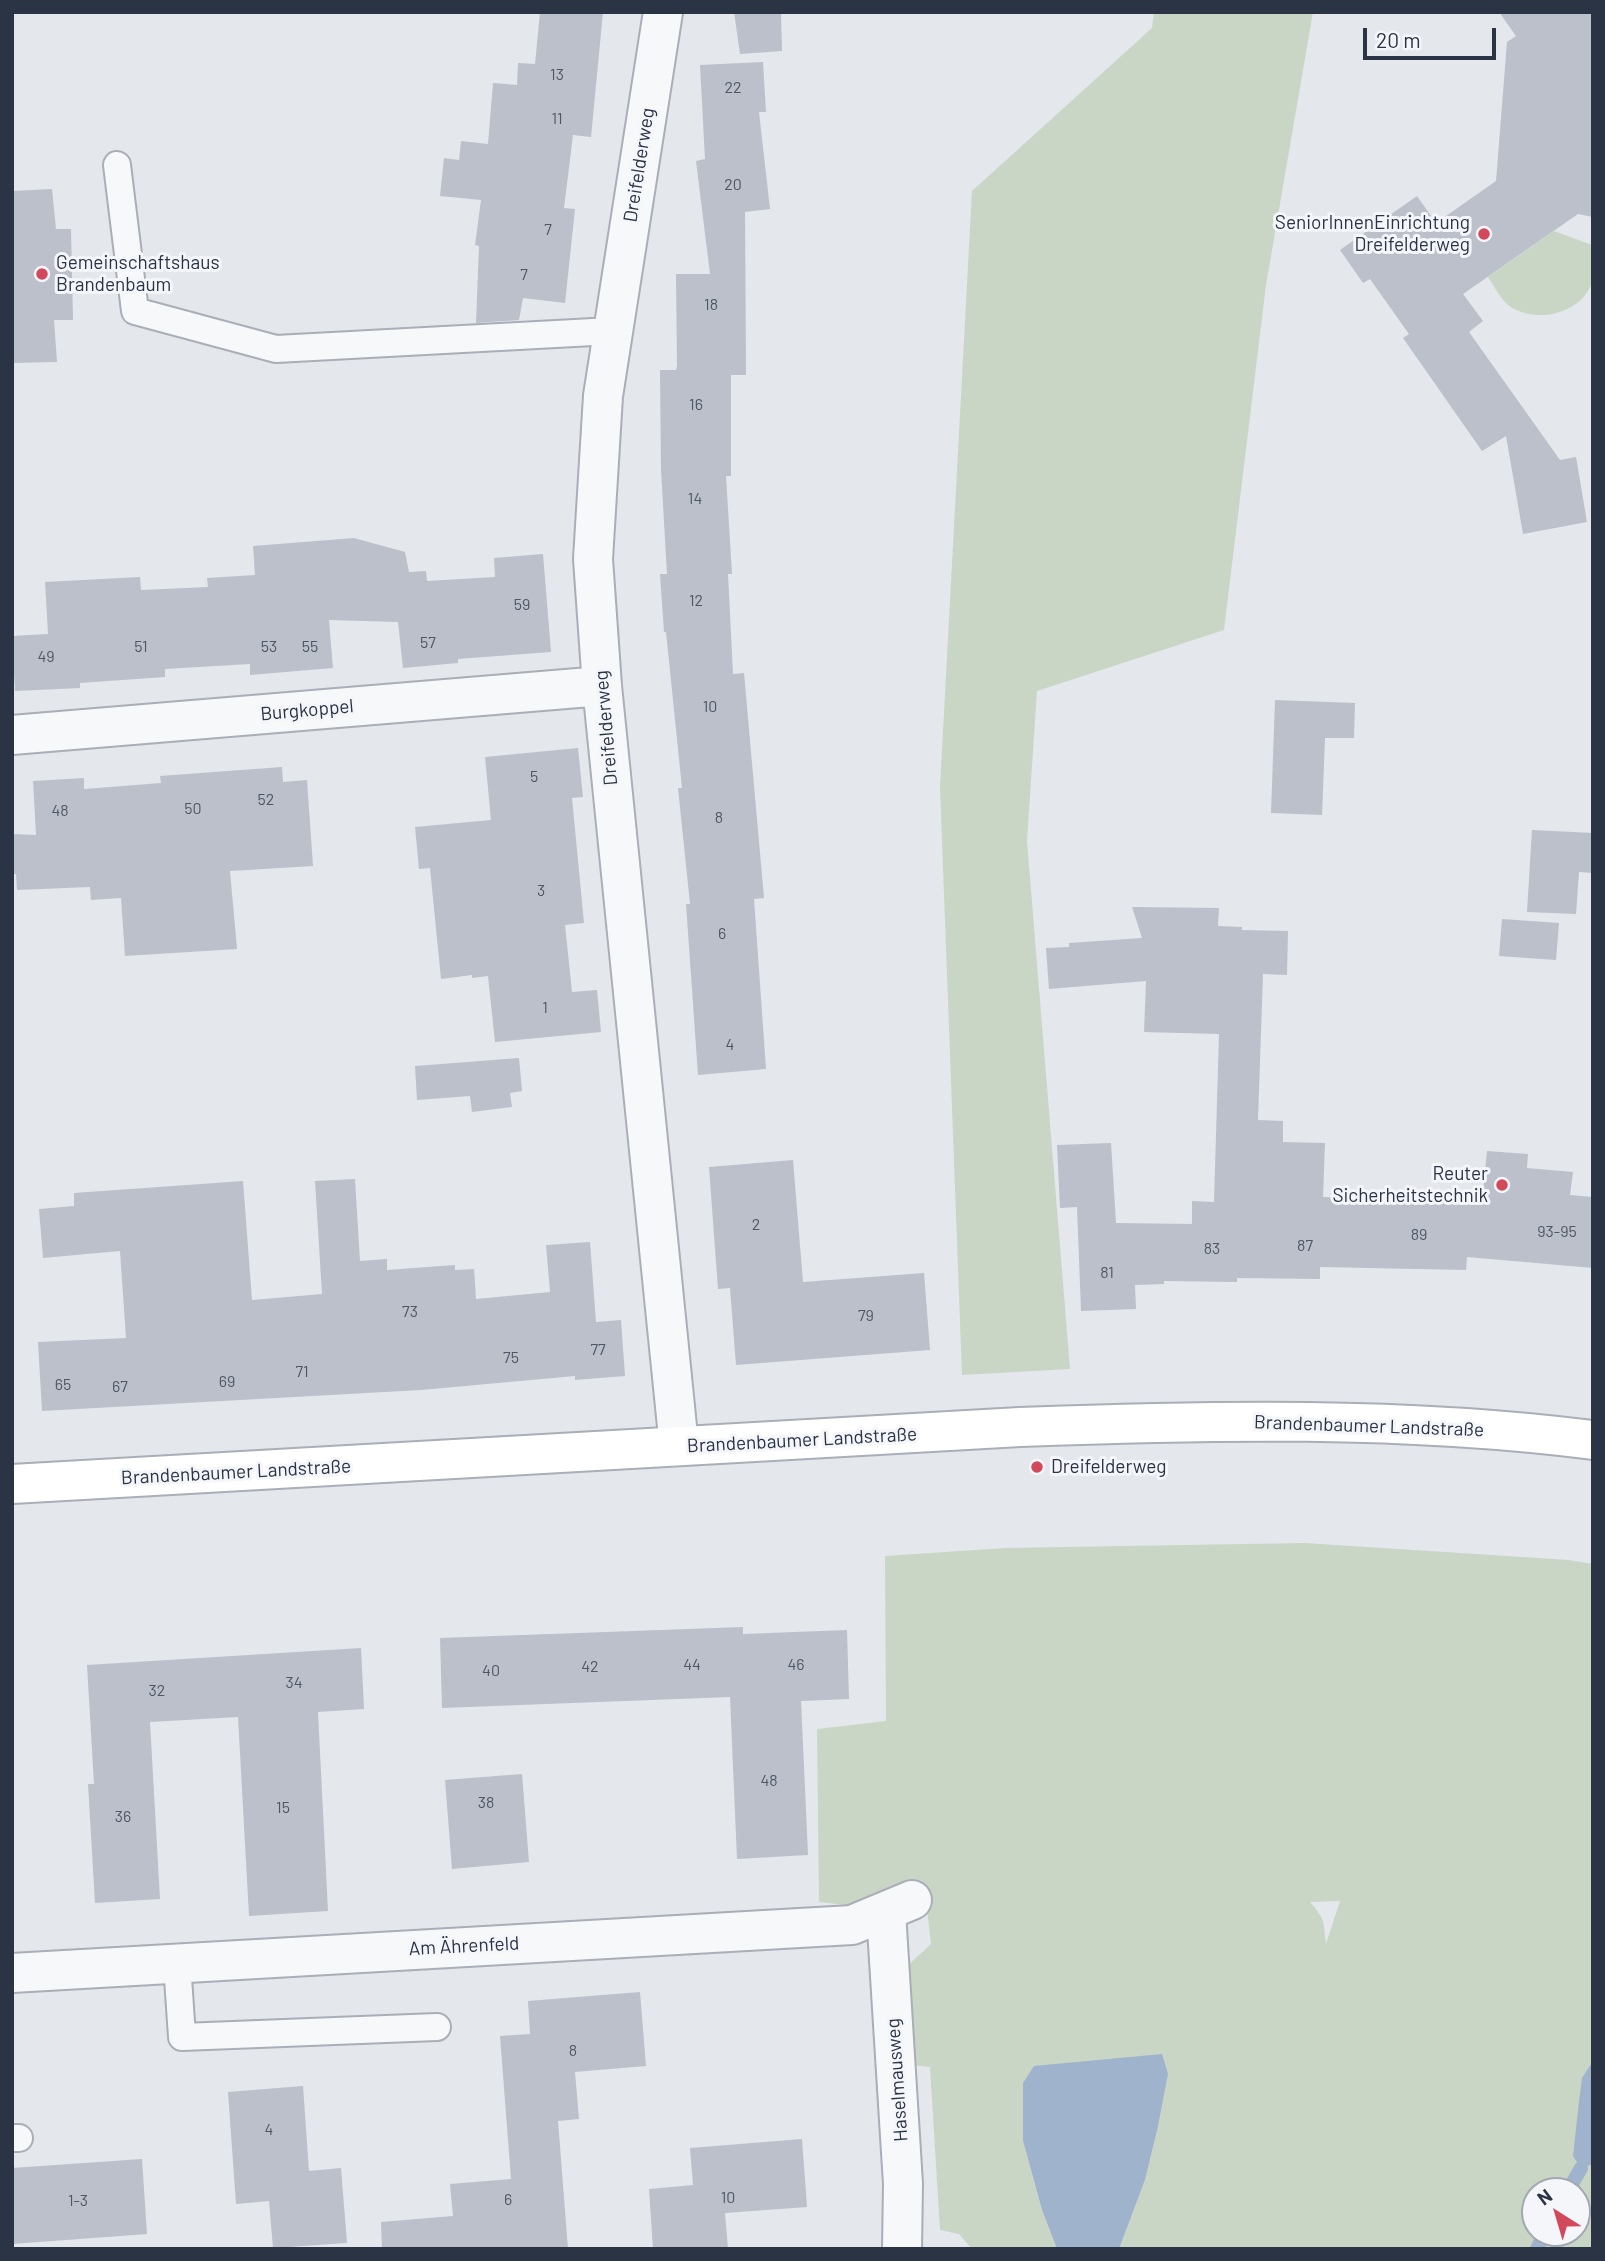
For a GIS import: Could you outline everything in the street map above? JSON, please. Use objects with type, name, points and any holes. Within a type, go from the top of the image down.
[{"type":"main road","name":"Brandenbaumer Landstraße","points":[[12,1484],[1020,1427],[1181,1422],[1339,1422],[1453,1427],[1593,1440]]},
{"type":"street","name":"Dreifelderweg","points":[[663,12],[612,331],[597,463],[593,559],[602,686],[680,1446]]},
{"type":"street","name":"Burgkoppel","points":[[12,735],[602,686]]},
{"type":"street","name":"Am Ährenfeld","points":[[12,1973],[852,1925],[899,1906]]},
{"type":"street","name":"Haselmausweg","points":[[899,1906],[902,2249]]},
{"type":"lane","points":[[117,165],[135,310],[276,349],[612,331]]},
{"type":"lane","points":[[177,1963],[182,2037],[437,2027]]},
{"type":"green space","points":[[1154,12],[1313,12],[1266,285],[1224,630],[1037,691],[1027,841],[1070,1369],[962,1375],[940,787],[972,191],[1152,28]]},
{"type":"green space","points":[[1554,231],[1592,245],[1593,278],[1588,290],[1570,308],[1557,313],[1544,315],[1518,311],[1504,301],[1488,277]]},
{"type":"green space","points":[[1305,1543],[1569,1560],[1593,1564],[1593,2249],[1119,2249],[1145,2180],[1157,2131],[1023,2141],[1042,2210],[1057,2249],[972,2249],[959,2234],[940,2230],[930,2067],[911,2065],[906,1967],[931,1944],[927,1909],[819,1902],[817,1729],[886,1721],[885,1556],[1005,1548]],"holes":[[[1340,1901],[1326,1944],[1323,1921],[1310,1902]]]},
{"type":"water","points":[[1162,2054],[1168,2074],[1157,2131],[1145,2180],[1119,2249],[1057,2249],[1042,2210],[1023,2141],[1023,2083],[1034,2066]]},
{"type":"water","points":[[1593,2061],[1593,2164],[1581,2168],[1573,2156],[1579,2101],[1582,2078]]},
{"type":"building","points":[[540,12],[603,12],[591,137],[573,135],[564,208],[575,209],[565,303],[523,298],[519,320],[476,323],[479,246],[475,245],[481,200],[440,196],[444,158],[459,160],[461,141],[488,144],[493,83],[517,85],[518,63],[535,64]]},
{"type":"building","points":[[734,12],[781,12],[782,51],[740,54]]},
{"type":"building","name":"SeniorInnenEinrichtung Dreifelderweg","points":[[1499,12],[1593,12],[1593,217],[1578,214],[1463,294],[1483,321],[1469,332],[1560,460],[1576,457],[1587,522],[1523,534],[1506,436],[1482,451],[1403,338],[1409,334],[1370,279],[1363,283],[1340,250],[1417,196],[1436,223],[1496,181],[1507,42],[1516,36]]},
{"type":"building","points":[[763,62],[766,112],[759,112],[770,209],[745,212],[746,375],[731,375],[731,476],[726,476],[732,574],[728,574],[733,674],[744,673],[764,898],[754,899],[766,1069],[698,1075],[686,904],[690,904],[678,788],[682,788],[660,574],[667,574],[661,470],[660,370],[676,370],[677,366],[676,274],[710,274],[696,161],[705,159],[700,65]]},
{"type":"building","name":"Gemeinschaftshaus Brandenbaum","points":[[52,189],[56,229],[71,229],[73,320],[54,320],[57,362],[12,363],[12,191]]},
{"type":"building","points":[[354,538],[405,552],[409,572],[426,571],[427,581],[495,577],[494,558],[543,554],[551,652],[458,659],[458,663],[403,668],[398,622],[329,620],[333,668],[250,675],[250,664],[165,669],[165,677],[80,683],[80,688],[15,691],[12,636],[48,634],[45,582],[140,577],[141,590],[208,587],[207,578],[255,575],[253,546]]},
{"type":"building","points":[[1275,700],[1355,703],[1354,738],[1325,738],[1322,815],[1271,813]]},
{"type":"building","points":[[578,748],[583,797],[572,798],[584,923],[565,925],[572,992],[597,990],[601,1032],[495,1042],[488,976],[441,979],[430,868],[419,869],[415,827],[491,820],[485,757]]},
{"type":"building","points":[[282,767],[283,782],[307,780],[313,866],[230,871],[237,949],[125,956],[121,898],[91,900],[90,887],[17,890],[16,874],[12,874],[12,834],[36,835],[33,781],[84,778],[84,789],[161,783],[160,776]]},
{"type":"building","points":[[1532,830],[1593,833],[1593,873],[1579,872],[1576,914],[1527,912]]},
{"type":"building","points":[[1132,907],[1219,908],[1218,926],[1242,927],[1242,930],[1288,931],[1287,975],[1263,974],[1258,1120],[1283,1121],[1283,1142],[1325,1143],[1323,1197],[1482,1203],[1487,1151],[1528,1154],[1527,1168],[1573,1172],[1570,1195],[1593,1197],[1593,1268],[1467,1257],[1466,1270],[1320,1267],[1320,1279],[1237,1278],[1237,1282],[1164,1281],[1164,1284],[1135,1285],[1136,1309],[1081,1311],[1077,1207],[1060,1208],[1057,1145],[1111,1143],[1116,1223],[1192,1224],[1192,1201],[1214,1202],[1219,1034],[1144,1032],[1146,981],[1049,989],[1046,948],[1069,947],[1069,943],[1142,938]]},
{"type":"building","points":[[1502,919],[1559,923],[1556,960],[1499,956]]},
{"type":"building","points":[[519,1058],[522,1091],[510,1093],[512,1107],[472,1112],[470,1096],[417,1100],[415,1066]]},
{"type":"building","points":[[793,1160],[803,1282],[924,1273],[930,1350],[736,1365],[730,1288],[718,1289],[709,1167]]},
{"type":"building","points":[[355,1179],[360,1261],[387,1259],[387,1270],[455,1265],[455,1270],[474,1269],[476,1299],[550,1292],[546,1245],[590,1242],[596,1322],[621,1320],[625,1376],[575,1380],[575,1376],[421,1390],[42,1411],[38,1342],[126,1338],[120,1251],[43,1258],[39,1209],[74,1206],[74,1193],[243,1181],[252,1300],[322,1294],[315,1181]]},
{"type":"building","points":[[743,1627],[743,1634],[847,1630],[849,1699],[801,1701],[808,1855],[737,1859],[730,1697],[442,1708],[440,1638]]},
{"type":"building","points":[[361,1648],[364,1709],[318,1712],[328,1911],[249,1916],[238,1717],[150,1722],[160,1899],[95,1903],[88,1784],[94,1784],[87,1665]]},
{"type":"building","points":[[522,1774],[529,1862],[452,1869],[445,1780]]},
{"type":"building","points":[[640,1992],[646,2066],[575,2072],[579,2119],[558,2121],[568,2249],[382,2249],[381,2222],[453,2216],[450,2184],[511,2179],[500,2036],[530,2034],[528,2001]]},
{"type":"building","points":[[303,2086],[309,2171],[341,2168],[347,2243],[273,2248],[269,2201],[236,2204],[228,2092]]},
{"type":"building","points":[[802,2139],[807,2207],[725,2213],[728,2249],[653,2249],[649,2189],[693,2185],[690,2148]]},
{"type":"building","points":[[142,2159],[147,2234],[12,2244],[12,2168]]},
{"type":"waterway","points":[[1576,2177],[1581,2168]]},
{"type":"place","name":"SeniorInnenEinrichtung Dreifelderweg","points":[[1484,234]]},
{"type":"place","name":"Gemeinschaftshaus Brandenbaum","points":[[42,274]]},
{"type":"place","name":"Reuter Sicherheitstechnik","points":[[1502,1185]]},
{"type":"place","name":"Dreifelderweg","points":[[1037,1467]]}]
